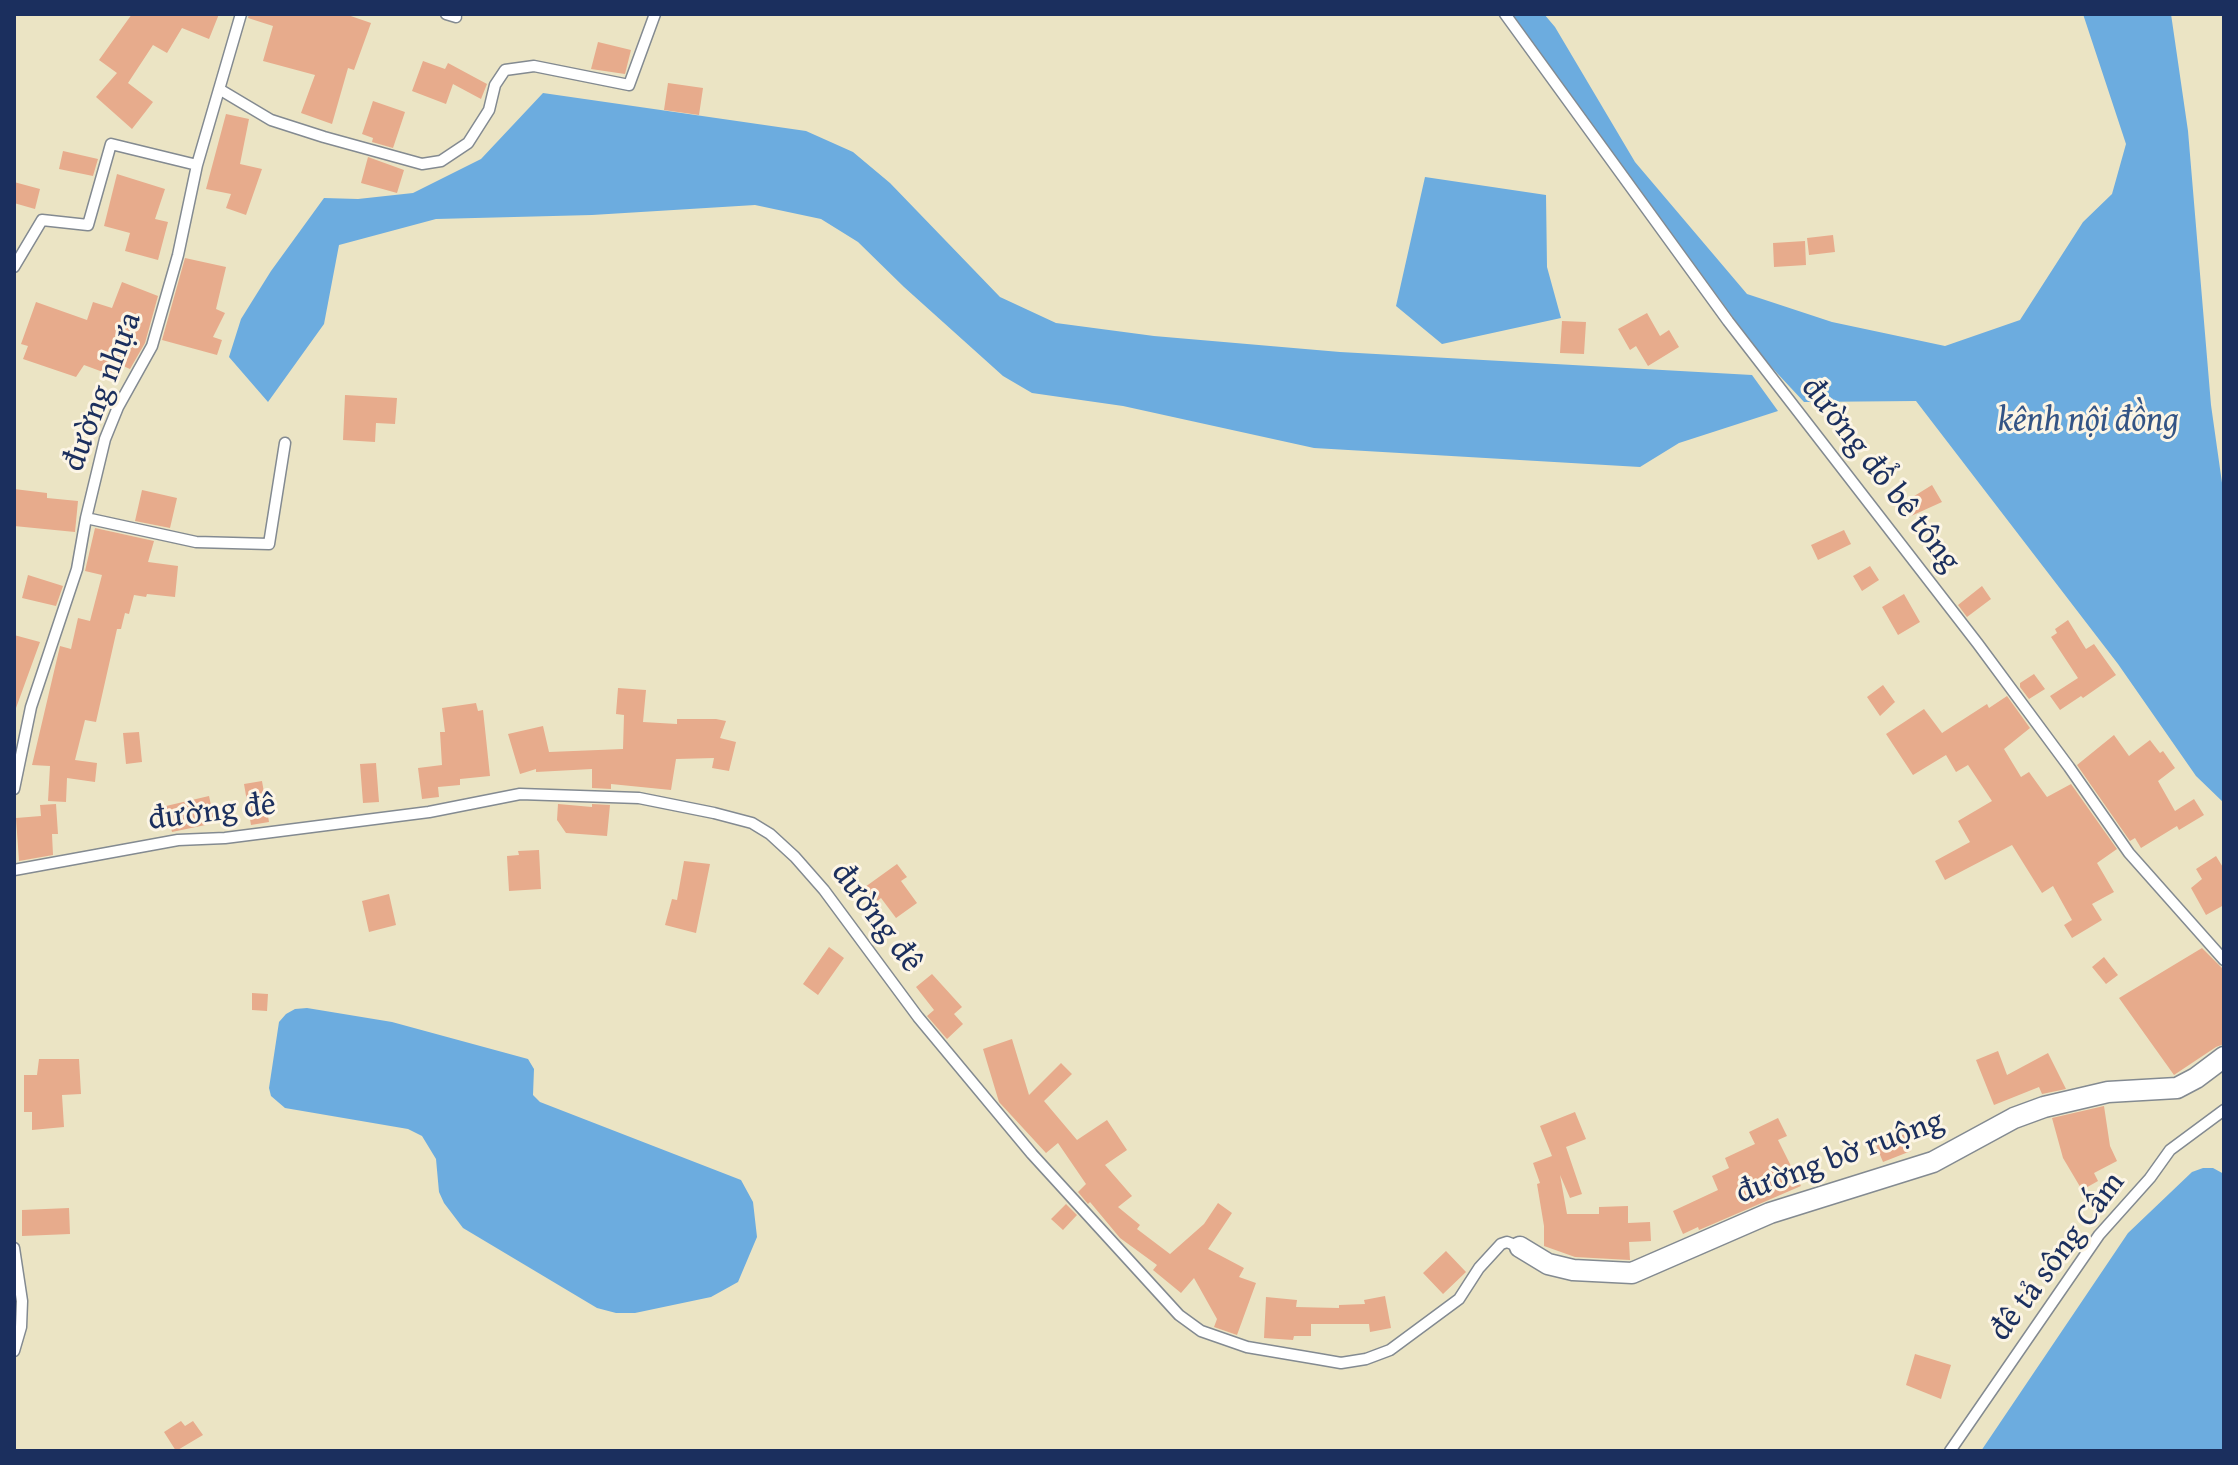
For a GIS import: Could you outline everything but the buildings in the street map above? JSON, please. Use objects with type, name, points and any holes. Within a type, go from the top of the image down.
[{"type":"street","name":"đường bờ ruộng","points":[[1520,1247],[1548,1264],[1573,1270],[1632,1273],[1788,1206],[1933,1162],[2014,1118],[2044,1107],[2108,1092],[2177,1088],[2224,1057]]},
{"type":"lane","name":"đường nhựa","points":[[14,789],[31,707],[77,569],[105,439],[118,407],[152,346],[178,255],[197,165],[241,14]]},
{"type":"lane","points":[[219,89],[271,120],[422,164],[441,161],[468,143],[489,110],[495,85],[505,70],[534,66],[629,85],[655,14]]},
{"type":"lane","name":"đường đổ bê tông","points":[[1505,14],[1728,321],[1978,644],[2129,853],[2224,960]]},
{"type":"lane","points":[[14,267],[42,220],[88,225],[111,144],[197,165]]},
{"type":"lane","points":[[86,518],[196,542],[269,544],[285,443]]},
{"type":"lane","name":"đường đê","points":[[14,870],[178,840],[225,838],[429,812],[520,794],[639,798],[714,813],[752,823],[770,834],[795,857],[824,890],[918,1017],[1032,1154],[1179,1315],[1201,1331],[1247,1347],[1341,1363],[1366,1359],[1390,1350],[1459,1299],[1479,1268],[1501,1244],[1507,1242],[1520,1247]]},
{"type":"lane","name":"đê tả sông Cấm","points":[[1950,1451],[2099,1235],[2150,1178],[2170,1150],[2224,1110]]},
{"type":"lane","points":[[14,1248],[22,1301],[21,1327],[14,1351]]},
{"type":"water","name":"kênh nội đồng","points":[[1511,14],[1544,14],[1555,27],[1635,162],[1747,294],[1832,322],[1945,346],[2020,320],[2083,222],[2112,194],[2126,144],[2083,14],[2171,14],[2188,131],[2211,405],[2224,497],[2224,803],[2196,776],[2118,664],[1916,401],[1804,402],[1762,357]]},
{"type":"water","points":[[543,93],[806,131],[853,152],[890,183],[1000,297],[1056,323],[1154,336],[1340,352],[1752,375],[1778,411],[1679,443],[1640,467],[1314,448],[1123,406],[1032,393],[1003,376],[858,242],[821,219],[755,205],[592,215],[436,219],[339,245],[324,324],[268,402],[229,357],[241,319],[271,271],[324,198],[358,199],[413,193],[481,159]]},
{"type":"water","points":[[1425,177],[1546,195],[1547,267],[1561,318],[1442,344],[1396,306]]},
{"type":"water","points":[[307,1008],[392,1022],[528,1059],[534,1069],[533,1095],[540,1102],[741,1180],[753,1202],[757,1237],[738,1282],[711,1297],[635,1313],[616,1313],[597,1308],[463,1228],[439,1192],[436,1159],[422,1136],[408,1129],[285,1108],[271,1096],[269,1088],[279,1022],[295,1009]]},
{"type":"water","points":[[2213,1168],[2224,1174],[2224,1451],[1981,1451],[2128,1233],[2192,1172]]}]
